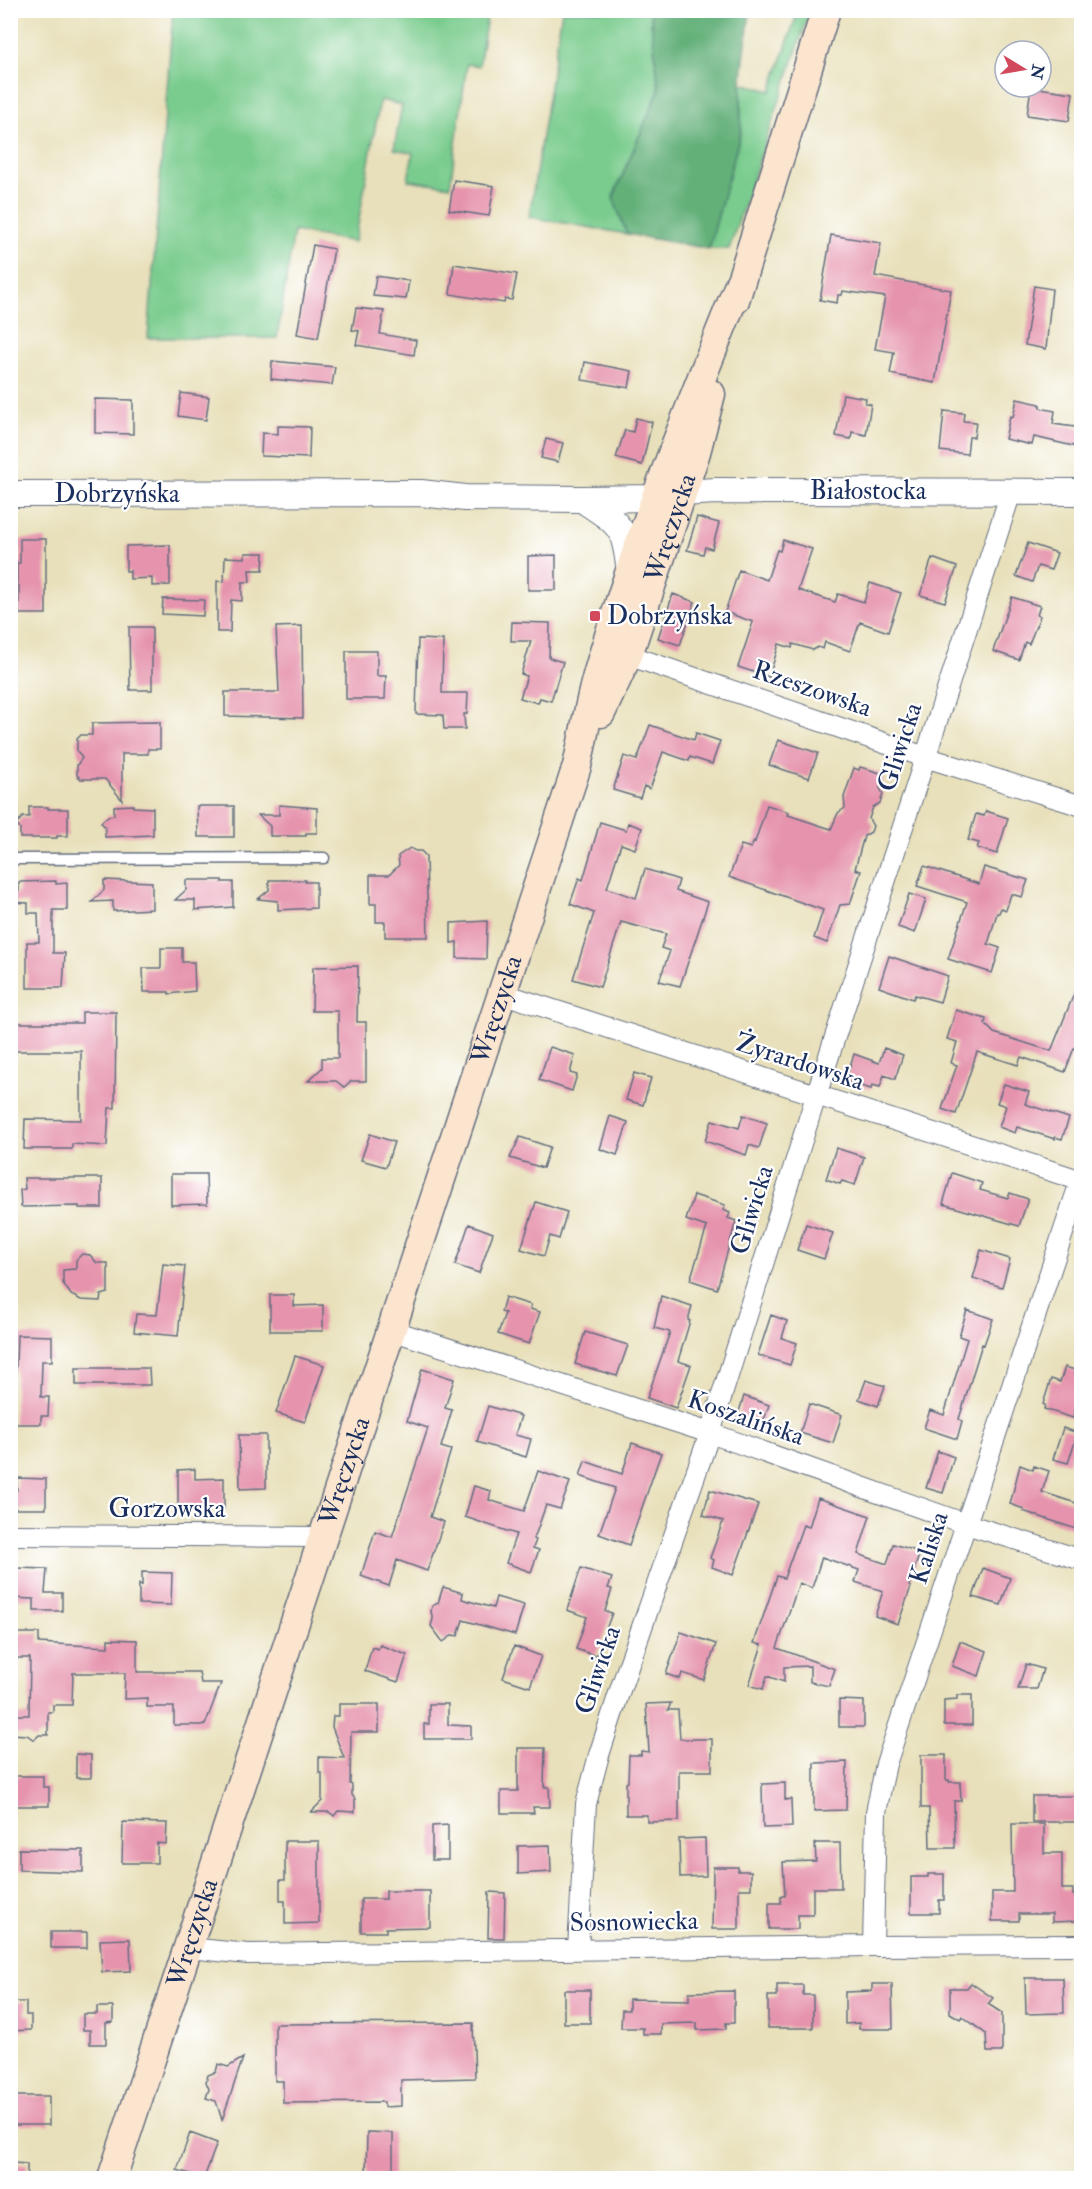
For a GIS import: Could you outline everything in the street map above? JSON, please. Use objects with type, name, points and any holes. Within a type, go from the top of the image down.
[{"type":"main road","name":"Wręczycka","points":[[577,766],[628,655],[670,526],[669,495],[674,446],[740,282],[826,10]]},
{"type":"main road","name":"Wręczycka","points":[[112,2178],[577,766],[598,674],[630,575],[669,495]]},
{"type":"street","name":"Gliwicka","points":[[578,1949],[586,1804],[599,1755],[710,1433],[1011,492]]},
{"type":"street","name":"Białostocka","points":[[669,495],[1082,492]]},
{"type":"street","name":"Dobrzyńska","points":[[10,494],[421,493],[465,498],[582,499],[669,495]]},
{"type":"street","points":[[582,499],[611,519],[622,531],[627,544],[630,575]]},
{"type":"street","name":"Rzeszowska","points":[[628,655],[925,757],[1082,806]]},
{"type":"street","name":"Żyrardowska","points":[[501,993],[816,1096],[1081,1179]]},
{"type":"street","name":"Kaliska","points":[[873,1946],[876,1812],[886,1764],[1081,1179]]},
{"type":"street","name":"Koszalińska","points":[[391,1330],[710,1433],[966,1524],[1082,1560]]},
{"type":"street","name":"Gorzowska","points":[[10,1535],[323,1536]]},
{"type":"street","name":"Sosnowiecka","points":[[189,1948],[248,1954],[873,1946],[1082,1946]]},
{"type":"lane","points":[[10,859],[324,858]]},
{"type":"green space","points":[[173,11],[488,11],[479,66],[467,64],[450,186],[408,180],[413,153],[394,149],[402,105],[380,100],[355,242],[294,231],[277,338],[148,338]]},
{"type":"green space","points":[[562,11],[650,11],[659,90],[613,197],[627,234],[529,217]]},
{"type":"green space","points":[[650,11],[750,11],[741,83],[741,131],[709,249],[627,234],[613,198],[659,90]]},
{"type":"green space","points":[[798,11],[810,11],[729,249],[709,249],[741,131],[741,83],[771,91]]},
{"type":"building","points":[[1053,90],[1073,93],[1069,121],[1027,115],[1029,99],[1053,99]]},
{"type":"building","points":[[454,180],[494,186],[489,216],[449,210]]},
{"type":"building","points":[[831,235],[881,243],[875,276],[951,290],[935,383],[890,374],[894,352],[875,349],[885,297],[843,291],[842,295],[838,295],[837,303],[820,300]]},
{"type":"building","points":[[313,245],[334,249],[318,338],[297,334]]},
{"type":"building","points":[[454,264],[517,274],[512,300],[505,299],[504,303],[450,294]]},
{"type":"building","points":[[376,276],[409,281],[406,299],[373,296]]},
{"type":"building","points":[[1034,286],[1052,289],[1046,349],[1025,345]]},
{"type":"building","points":[[356,308],[384,311],[380,334],[416,340],[414,355],[356,345],[359,331],[352,330]]},
{"type":"building","points":[[272,361],[335,367],[332,385],[271,379]]},
{"type":"building","points":[[585,362],[632,371],[629,388],[582,380]]},
{"type":"building","points":[[181,393],[209,397],[206,420],[178,416]]},
{"type":"building","points":[[843,394],[866,398],[865,403],[871,404],[866,435],[852,432],[851,439],[836,436]]},
{"type":"building","points":[[95,399],[133,400],[133,434],[95,433]]},
{"type":"building","points":[[1017,399],[1040,404],[1040,408],[1055,411],[1053,424],[1082,428],[1082,448],[1034,437],[1032,445],[1005,439],[1010,416],[1013,417]]},
{"type":"building","points":[[944,411],[964,413],[963,421],[976,422],[974,437],[969,437],[967,454],[940,451]]},
{"type":"building","points":[[636,418],[652,422],[642,465],[616,458],[625,430],[633,432]]},
{"type":"building","points":[[278,426],[310,427],[309,458],[261,456],[262,433],[278,434]]},
{"type":"building","points":[[546,439],[563,443],[558,462],[541,458]]},
{"type":"building","points":[[697,517],[719,523],[712,549],[705,547],[703,554],[687,550]]},
{"type":"building","points":[[20,539],[46,539],[46,614],[19,614],[17,563],[20,563]]},
{"type":"building","points":[[783,540],[812,549],[798,590],[835,602],[838,594],[864,602],[870,583],[901,593],[888,632],[860,622],[850,651],[825,642],[823,649],[818,647],[813,650],[793,644],[792,648],[779,644],[769,677],[738,667],[753,622],[725,612],[739,570],[767,580],[777,550],[780,551]]},
{"type":"building","points":[[1028,543],[1057,553],[1051,570],[1038,566],[1032,582],[1016,576]]},
{"type":"building","points":[[170,545],[170,585],[152,586],[152,578],[130,579],[130,571],[126,571],[126,546]]},
{"type":"building","points":[[245,553],[264,553],[263,570],[249,570],[250,582],[242,582],[242,601],[231,600],[230,632],[217,632],[217,581],[224,582],[225,557],[245,558]]},
{"type":"building","points":[[556,555],[556,590],[528,590],[528,556]]},
{"type":"building","points":[[932,558],[957,567],[945,602],[920,595]]},
{"type":"building","points":[[673,594],[695,602],[680,645],[658,638]]},
{"type":"building","points":[[1012,597],[1040,606],[1037,615],[1040,616],[1029,644],[1025,642],[1019,660],[993,651]]},
{"type":"building","points":[[163,599],[204,600],[203,616],[162,614]]},
{"type":"building","points":[[512,622],[550,623],[549,658],[563,662],[551,701],[540,698],[538,703],[520,698],[527,676],[521,674],[531,641],[511,641]]},
{"type":"building","points":[[302,626],[303,718],[225,716],[225,692],[279,692],[276,627]]},
{"type":"building","points":[[129,627],[152,627],[152,690],[130,690]]},
{"type":"building","points":[[418,639],[443,640],[442,693],[468,693],[467,714],[464,714],[465,729],[444,729],[443,715],[416,714]]},
{"type":"building","points":[[346,651],[377,651],[377,676],[386,676],[385,699],[346,699]]},
{"type":"building","points":[[160,722],[160,749],[148,749],[148,754],[122,754],[122,800],[105,779],[81,779],[77,775],[77,765],[82,758],[77,751],[77,739],[81,735],[92,735],[92,723]]},
{"type":"building","points":[[650,725],[694,740],[696,733],[720,741],[712,764],[690,757],[689,761],[663,752],[650,789],[644,786],[640,798],[613,790],[624,756],[637,760]]},
{"type":"building","points":[[778,740],[818,753],[809,778],[769,765]]},
{"type":"building","points":[[860,767],[884,774],[880,788],[883,794],[880,803],[873,807],[869,819],[873,826],[871,832],[864,836],[855,869],[861,871],[850,904],[840,905],[827,943],[814,938],[823,910],[729,877],[741,845],[751,848],[755,842],[767,805],[789,812],[788,815],[831,829],[838,813],[845,808],[844,797],[854,768],[859,770]]},
{"type":"building","points":[[133,805],[133,807],[153,808],[153,835],[105,837],[105,827],[101,822],[108,816],[114,815],[114,806]]},
{"type":"building","points":[[279,805],[317,808],[317,833],[306,833],[306,836],[270,836],[270,826],[258,815],[279,815]]},
{"type":"building","points":[[197,806],[234,806],[234,837],[198,837]]},
{"type":"building","points":[[29,807],[68,809],[68,836],[20,838],[20,829],[16,824],[23,817],[29,817]]},
{"type":"building","points":[[986,811],[1008,818],[997,854],[977,848],[979,843],[968,840],[976,814],[984,816]]},
{"type":"building","points":[[600,822],[626,830],[628,823],[642,828],[635,849],[621,844],[607,888],[636,898],[645,869],[679,880],[676,891],[708,902],[680,986],[659,981],[670,951],[661,948],[666,934],[621,922],[600,987],[573,979],[594,913],[570,904],[579,878],[583,880]]},
{"type":"building","points":[[410,848],[421,851],[426,856],[428,937],[385,937],[385,922],[376,922],[376,904],[370,904],[370,875],[389,875],[399,865],[398,856]]},
{"type":"building","points":[[924,866],[979,884],[984,867],[1028,880],[1022,897],[1011,894],[1006,910],[1001,908],[997,913],[988,944],[1000,948],[992,973],[948,959],[967,902],[917,886]]},
{"type":"building","points":[[104,880],[152,882],[152,909],[113,911],[113,901],[92,902],[104,890]]},
{"type":"building","points":[[186,880],[233,882],[233,907],[195,910],[195,900],[175,900],[186,890]]},
{"type":"building","points":[[269,880],[316,882],[316,908],[278,910],[278,901],[258,899],[269,890]]},
{"type":"building","points":[[56,881],[56,884],[67,883],[67,910],[53,910],[53,953],[65,953],[63,988],[27,988],[27,942],[39,942],[38,913],[28,913],[28,903],[10,902],[10,899],[19,891],[19,882]]},
{"type":"building","points":[[909,894],[926,899],[915,933],[898,927]]},
{"type":"building","points":[[487,921],[486,959],[457,958],[457,942],[451,943],[451,923]]},
{"type":"building","points":[[161,948],[182,948],[182,962],[194,962],[195,991],[169,994],[169,992],[144,992],[143,968],[161,968]]},
{"type":"building","points":[[889,956],[948,976],[940,1002],[915,995],[913,999],[879,987]]},
{"type":"building","points":[[358,966],[357,1022],[366,1022],[366,1081],[351,1081],[344,1087],[336,1081],[308,1081],[322,1068],[322,1058],[338,1058],[338,1011],[312,1011],[313,967]]},
{"type":"building","points":[[1080,979],[1082,979],[1082,1051],[1074,1048],[1065,1072],[1021,1057],[1018,1065],[977,1052],[956,1114],[942,1109],[957,1065],[951,1063],[957,1042],[947,1039],[956,1010],[986,1019],[985,1024],[994,1033],[1051,1051]]},
{"type":"building","points":[[82,1012],[116,1012],[115,1108],[109,1108],[107,1146],[72,1144],[72,1149],[24,1149],[25,1119],[81,1120],[81,1051],[13,1051],[13,1023],[82,1023]]},
{"type":"building","points":[[550,1047],[575,1055],[570,1073],[577,1075],[572,1091],[539,1080]]},
{"type":"building","points":[[884,1048],[903,1055],[895,1079],[884,1075],[880,1087],[872,1085],[871,1089],[845,1081],[854,1054],[879,1063]]},
{"type":"building","points":[[634,1073],[651,1078],[643,1105],[626,1100]]},
{"type":"building","points":[[1004,1084],[1029,1092],[1025,1104],[1069,1118],[1062,1139],[1055,1137],[1055,1139],[1017,1127],[1015,1133],[999,1127],[1006,1106],[997,1103]]},
{"type":"building","points":[[743,1115],[767,1123],[759,1148],[749,1145],[746,1155],[705,1141],[712,1120],[739,1128]]},
{"type":"building","points":[[610,1116],[628,1122],[617,1155],[600,1149]]},
{"type":"building","points":[[370,1134],[394,1142],[386,1167],[361,1160]]},
{"type":"building","points":[[520,1137],[550,1147],[543,1168],[510,1158]]},
{"type":"building","points":[[836,1148],[864,1157],[855,1185],[842,1181],[840,1184],[826,1179]]},
{"type":"building","points":[[952,1173],[982,1183],[980,1190],[1008,1198],[1010,1193],[1028,1199],[1019,1226],[943,1204]]},
{"type":"building","points":[[171,1174],[206,1174],[207,1204],[171,1205]]},
{"type":"building","points":[[24,1178],[102,1178],[102,1208],[21,1207],[20,1190],[25,1189]]},
{"type":"building","points":[[694,1195],[725,1205],[723,1210],[730,1213],[728,1218],[736,1221],[717,1289],[690,1280],[707,1227],[686,1220]]},
{"type":"building","points":[[536,1202],[567,1212],[559,1239],[550,1236],[544,1256],[521,1249]]},
{"type":"building","points":[[469,1224],[493,1233],[479,1273],[455,1265]]},
{"type":"building","points":[[806,1224],[833,1233],[824,1259],[797,1250]]},
{"type":"building","points":[[981,1250],[1010,1259],[1002,1287],[973,1278]]},
{"type":"building","points":[[82,1254],[90,1255],[97,1263],[108,1263],[108,1293],[101,1295],[100,1301],[81,1300],[71,1295],[63,1283],[63,1270],[76,1269],[76,1260]]},
{"type":"building","points":[[163,1264],[185,1266],[178,1336],[134,1332],[136,1314],[157,1315]]},
{"type":"building","points":[[270,1295],[294,1295],[294,1306],[323,1305],[323,1331],[270,1331]]},
{"type":"building","points":[[661,1296],[692,1306],[678,1361],[691,1365],[676,1408],[647,1398],[670,1332],[654,1328]]},
{"type":"building","points":[[505,1297],[531,1305],[530,1309],[540,1312],[529,1344],[498,1334],[505,1313],[501,1312]]},
{"type":"building","points":[[967,1310],[993,1319],[984,1345],[982,1344],[959,1419],[962,1421],[957,1439],[924,1428],[930,1410],[944,1415],[967,1339],[959,1336]]},
{"type":"building","points":[[771,1315],[787,1321],[782,1338],[797,1343],[790,1365],[758,1355]]},
{"type":"building","points":[[585,1332],[628,1345],[617,1376],[575,1364]]},
{"type":"building","points":[[17,1335],[52,1336],[52,1361],[42,1361],[41,1397],[49,1397],[48,1416],[41,1416],[41,1424],[14,1424]]},
{"type":"building","points":[[295,1356],[324,1365],[305,1422],[276,1413]]},
{"type":"building","points":[[1065,1367],[1082,1372],[1082,1388],[1073,1418],[1044,1409],[1043,1404],[1051,1379],[1060,1382]]},
{"type":"building","points":[[76,1368],[149,1368],[150,1385],[76,1385]]},
{"type":"building","points":[[422,1369],[454,1379],[445,1408],[452,1410],[441,1447],[451,1450],[430,1517],[444,1522],[427,1571],[397,1560],[389,1586],[361,1576],[375,1531],[392,1537],[428,1428],[407,1421]]},
{"type":"building","points":[[866,1380],[885,1386],[878,1406],[859,1399]]},
{"type":"building","points":[[744,1396],[769,1405],[761,1429],[736,1421]]},
{"type":"building","points":[[809,1404],[842,1415],[833,1443],[800,1433]]},
{"type":"building","points":[[488,1406],[521,1416],[515,1435],[531,1439],[526,1457],[477,1442]]},
{"type":"building","points":[[1063,1428],[1078,1433],[1068,1463],[1053,1459]]},
{"type":"building","points":[[239,1435],[266,1435],[266,1488],[240,1489]]},
{"type":"building","points":[[632,1443],[661,1453],[629,1545],[599,1534],[615,1488],[580,1476],[585,1461],[622,1474]]},
{"type":"building","points":[[938,1451],[954,1457],[943,1493],[926,1488]]},
{"type":"building","points":[[1020,1465],[1033,1470],[1034,1466],[1049,1471],[1042,1492],[1082,1505],[1082,1531],[1023,1511],[1024,1509],[1010,1504]]},
{"type":"building","points":[[195,1469],[195,1479],[224,1478],[224,1509],[178,1510],[178,1470]]},
{"type":"building","points":[[538,1471],[570,1482],[560,1509],[546,1505],[534,1539],[536,1540],[533,1548],[539,1550],[531,1572],[506,1563],[516,1534],[465,1517],[474,1486],[491,1491],[489,1500],[524,1511]]},
{"type":"building","points":[[17,1478],[46,1479],[46,1509],[13,1509],[13,1490],[17,1490]]},
{"type":"building","points":[[710,1490],[758,1504],[733,1575],[712,1567],[714,1560],[710,1558],[723,1521],[703,1515]]},
{"type":"building","points":[[818,1498],[870,1516],[858,1554],[887,1564],[893,1544],[920,1552],[898,1624],[875,1616],[883,1591],[855,1582],[859,1570],[822,1557],[812,1588],[799,1583],[777,1648],[835,1669],[829,1686],[810,1682],[810,1666],[784,1667],[784,1682],[767,1676],[763,1689],[749,1685],[762,1645],[754,1643],[777,1576],[784,1578],[803,1525],[809,1527]]},
{"type":"building","points":[[16,1568],[47,1569],[45,1593],[62,1593],[62,1611],[34,1611],[34,1599],[10,1598],[11,1579],[15,1579]]},
{"type":"building","points":[[581,1568],[612,1578],[608,1588],[612,1589],[605,1611],[612,1613],[596,1656],[576,1649],[587,1617],[567,1610]]},
{"type":"building","points":[[983,1568],[1010,1578],[1001,1605],[973,1597]]},
{"type":"building","points":[[142,1572],[172,1573],[171,1605],[139,1604],[139,1584],[142,1585]]},
{"type":"building","points":[[443,1587],[463,1593],[462,1599],[493,1608],[496,1597],[524,1605],[515,1635],[463,1620],[458,1636],[453,1635],[443,1642],[431,1626],[433,1619],[431,1612],[432,1606],[438,1603]]},
{"type":"building","points":[[681,1632],[716,1644],[704,1680],[682,1673],[680,1679],[666,1674]]},
{"type":"building","points":[[10,1633],[39,1633],[39,1643],[108,1647],[108,1639],[137,1640],[137,1672],[199,1672],[201,1683],[221,1683],[205,1725],[174,1725],[174,1707],[147,1707],[147,1698],[124,1699],[125,1673],[73,1673],[72,1705],[53,1705],[53,1712],[48,1712],[48,1735],[39,1735],[34,1740],[27,1735],[10,1734],[10,1715],[29,1715],[30,1658],[10,1658]]},
{"type":"building","points":[[960,1641],[987,1651],[979,1676],[952,1666]]},
{"type":"building","points":[[380,1645],[407,1655],[398,1682],[365,1671],[372,1647],[378,1649]]},
{"type":"building","points":[[514,1646],[541,1656],[530,1687],[503,1678]]},
{"type":"building","points":[[1026,1664],[1043,1669],[1037,1689],[1018,1689]]},
{"type":"building","points":[[957,1695],[972,1695],[972,1725],[944,1725],[944,1700],[957,1699]]},
{"type":"building","points":[[839,1700],[864,1701],[864,1727],[839,1727]]},
{"type":"building","points":[[671,1703],[668,1710],[678,1710],[680,1739],[712,1739],[712,1771],[679,1771],[679,1821],[647,1822],[647,1815],[626,1815],[629,1755],[641,1755],[641,1751],[649,1752],[646,1704]]},
{"type":"building","points":[[339,1704],[379,1704],[379,1732],[351,1732],[350,1784],[355,1799],[355,1812],[338,1811],[334,1816],[329,1812],[311,1812],[322,1801],[322,1773],[319,1773],[319,1757],[344,1758],[332,1727],[333,1716],[339,1716]]},
{"type":"building","points":[[429,1704],[448,1704],[448,1725],[471,1726],[471,1739],[424,1739],[424,1724],[429,1724]]},
{"type":"building","points":[[518,1748],[545,1748],[544,1787],[549,1787],[550,1807],[533,1807],[534,1813],[501,1813],[501,1791],[518,1791]]},
{"type":"building","points":[[76,1754],[91,1755],[91,1778],[76,1778]]},
{"type":"building","points":[[921,1755],[946,1755],[946,1780],[960,1782],[961,1801],[954,1801],[955,1848],[930,1848],[929,1808],[921,1808]]},
{"type":"building","points":[[847,1762],[846,1810],[814,1811],[814,1763]]},
{"type":"building","points":[[13,1776],[43,1776],[43,1787],[49,1787],[49,1806],[10,1806]]},
{"type":"building","points":[[785,1783],[785,1800],[791,1799],[792,1827],[763,1828],[762,1784]]},
{"type":"building","points":[[1032,1796],[1082,1796],[1082,1822],[1032,1822]]},
{"type":"building","points":[[123,1822],[167,1823],[166,1844],[157,1843],[157,1863],[122,1863]]},
{"type":"building","points":[[1012,1824],[1044,1824],[1044,1853],[1062,1853],[1062,1889],[1073,1889],[1073,1895],[1078,1895],[1078,1921],[1052,1922],[1052,1914],[1019,1914],[1019,1921],[992,1921],[992,1892],[1013,1892]]},
{"type":"building","points":[[448,1825],[448,1860],[432,1860],[432,1826]]},
{"type":"building","points":[[705,1838],[706,1876],[680,1877],[679,1839]]},
{"type":"building","points":[[285,1841],[319,1841],[319,1923],[285,1924],[285,1901],[280,1901],[280,1880],[285,1880]]},
{"type":"building","points":[[815,1843],[840,1843],[841,1888],[813,1888],[813,1915],[798,1915],[798,1929],[769,1929],[769,1903],[781,1903],[781,1896],[785,1896],[783,1862],[816,1861]]},
{"type":"building","points":[[550,1845],[551,1872],[518,1874],[518,1846]]},
{"type":"building","points":[[19,1849],[83,1850],[83,1872],[19,1870]]},
{"type":"building","points":[[713,1867],[738,1867],[738,1871],[751,1871],[751,1889],[739,1889],[739,1929],[712,1929]]},
{"type":"building","points":[[928,1874],[944,1874],[944,1900],[939,1900],[939,1913],[911,1913],[911,1877],[928,1877]]},
{"type":"building","points":[[386,1891],[430,1891],[430,1927],[386,1928],[386,1932],[361,1932],[361,1899],[386,1899]]},
{"type":"building","points":[[489,1892],[505,1893],[504,1938],[488,1938]]},
{"type":"building","points":[[51,1932],[87,1932],[87,1948],[51,1948]]},
{"type":"building","points":[[130,1939],[131,1971],[102,1972],[100,1940]]},
{"type":"building","points":[[1025,1978],[1063,1978],[1064,2013],[1026,2014]]},
{"type":"building","points":[[971,1983],[993,1998],[988,2004],[1002,2013],[1002,2052],[987,2052],[986,2034],[962,2016],[960,2019],[950,2013],[950,1988],[967,1988]]},
{"type":"building","points":[[872,1984],[892,1984],[893,2029],[859,2029],[859,2023],[845,2024],[845,1992],[872,1991]]},
{"type":"building","points":[[777,1985],[803,1985],[803,1995],[813,1995],[813,2028],[768,2028],[768,1996],[777,1996]]},
{"type":"building","points":[[564,1990],[590,1990],[590,2023],[564,2023]]},
{"type":"building","points":[[734,1991],[734,2023],[726,2023],[726,2029],[697,2030],[697,2023],[661,2024],[661,2034],[643,2034],[643,2028],[621,2028],[622,2010],[629,2010],[629,1999],[689,2000],[689,1992]]},
{"type":"building","points":[[10,2002],[26,2002],[26,2015],[31,2015],[31,2030],[10,2031]]},
{"type":"building","points":[[97,2007],[113,2007],[113,2022],[106,2023],[106,2044],[90,2044],[90,2030],[83,2030],[83,2014],[97,2014]]},
{"type":"building","points":[[473,2023],[475,2078],[401,2080],[401,2106],[384,2107],[384,2102],[283,2103],[283,2081],[275,2081],[275,2024]]},
{"type":"building","points":[[243,2058],[222,2120],[216,2101],[206,2098],[209,2089],[206,2082],[208,2075],[216,2072],[218,2064],[228,2067]]},
{"type":"building","points":[[10,2096],[49,2096],[49,2125],[10,2125]]},
{"type":"building","points":[[367,2132],[393,2133],[393,2176],[366,2175]]},
{"type":"building","points":[[190,2133],[217,2143],[204,2178],[177,2170]]},
{"type":"building","points":[[13,2163],[27,2164],[27,2178],[12,2178]]},
{"type":"place","name":"Dobrzyńska","points":[[595,616]]}]
